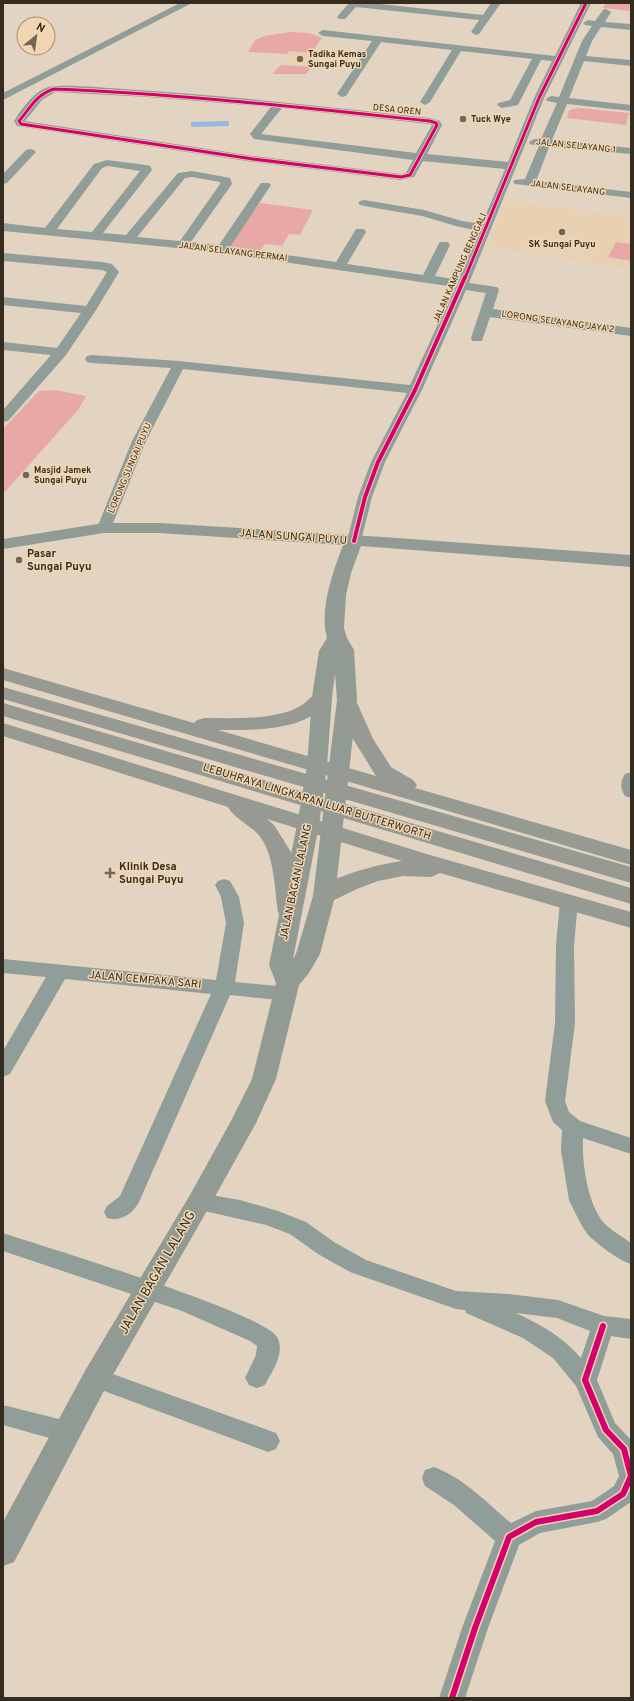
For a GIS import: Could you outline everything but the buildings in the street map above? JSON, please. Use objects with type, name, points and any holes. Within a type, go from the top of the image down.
[{"type":"highway","points":[[3,674],[179,724],[631,858]]},
{"type":"highway","name":"LEBUHRAYA LINGKARAN LUAR BUTTERWORTH","points":[[3,693],[631,875]]},
{"type":"highway","points":[[179,724],[248,724],[292,716],[309,709],[322,697]]},
{"type":"highway","points":[[347,700],[363,739],[384,772],[407,785],[453,806]]},
{"type":"highway","name":"LEBUHRAYA LINGKARAN LUAR BUTTERWORTH","points":[[3,708],[631,896]]},
{"type":"highway","points":[[3,729],[199,789],[308,825],[422,860],[631,920]]},
{"type":"highway","points":[[199,789],[227,789],[243,783],[253,774],[255,764],[246,753],[228,739]]},
{"type":"highway","points":[[225,798],[250,815],[266,830],[280,852],[289,912]]},
{"type":"highway","points":[[422,860],[401,842],[397,830],[403,819],[412,813],[426,808],[453,806]]},
{"type":"highway","points":[[324,896],[344,884],[393,870],[425,869],[472,874]]},
{"type":"main road","name":"JALAN SUNGAI PUYU","points":[[3,544],[104,528],[159,528],[383,542],[631,561]]},
{"type":"main road","points":[[312,538],[324,548],[342,573],[361,554],[383,542]]},
{"type":"main road","name":"JALAN BAGAN LALANG","points":[[3,1552],[96,1378],[199,1202],[243,1123],[264,1079],[288,988],[308,954],[324,896],[347,700],[344,650],[337,638],[334,628],[337,595],[342,573],[354,541]]},
{"type":"main road","name":"JALAN BAGAN LALANG","points":[[288,988],[281,965],[289,912],[308,825],[317,766],[322,697],[329,651],[337,638]]},
{"type":"street","points":[[3,97],[187,3]]},
{"type":"street","points":[[342,17],[354,3],[485,18]]},
{"type":"street","points":[[423,11],[429,3]]},
{"type":"street","points":[[476,32],[496,3]]},
{"type":"street","name":"JALAN KAMPUNG BENGGALI","points":[[354,541],[365,497],[378,462],[415,390],[506,181],[521,140],[539,98],[575,22],[586,3]]},
{"type":"street","points":[[529,183],[587,41],[606,12]]},
{"type":"street","points":[[575,22],[631,27]]},
{"type":"street","points":[[323,33],[557,59]]},
{"type":"street","points":[[342,94],[378,39]]},
{"type":"street","points":[[425,102],[458,48]]},
{"type":"street","points":[[502,105],[514,103],[538,57]]},
{"type":"street","points":[[580,58],[631,63]]},
{"type":"street","name":"DESA OREN","points":[[46,90],[106,90],[279,105],[436,123],[437,125],[421,154],[410,175],[400,177],[253,159],[28,127],[21,124],[19,121],[32,107],[40,94],[46,90]]},
{"type":"street","points":[[539,98],[631,108]]},
{"type":"street","points":[[279,105],[255,134],[258,137],[512,164]]},
{"type":"street","name":"JALAN SELAYANG 1","points":[[521,140],[631,151]]},
{"type":"street","points":[[3,181],[30,152]]},
{"type":"street","points":[[48,232],[98,166],[107,163],[141,166],[146,168],[95,236]]},
{"type":"street","points":[[128,240],[182,175],[192,174],[226,180],[226,184],[183,245]]},
{"type":"street","name":"JALAN SELAYANG","points":[[506,181],[631,195]]},
{"type":"street","points":[[222,249],[265,185]]},
{"type":"street","points":[[364,203],[424,213],[460,224],[486,228]]},
{"type":"street","name":"JALAN SELAYANG PERMAI","points":[[3,227],[222,249],[461,285]]},
{"type":"street","points":[[340,266],[360,232]]},
{"type":"street","points":[[3,418],[61,352],[90,310],[113,272],[108,267],[102,266],[3,257],[11,245]]},
{"type":"street","points":[[427,280],[444,245]]},
{"type":"street","name":"JALAN KAMPUNG BENGGALI","points":[[461,285],[493,290],[477,338]]},
{"type":"street","points":[[3,301],[90,310]]},
{"type":"street","name":"LORONG SELAYANG JAYA 2","points":[[485,312],[631,332]]},
{"type":"street","points":[[3,346],[61,352]]},
{"type":"street","points":[[92,359],[179,366],[415,390]]},
{"type":"street","name":"LORONG SUNGAI PUYU","points":[[104,528],[139,441],[179,366]]},
{"type":"street","points":[[3,398],[20,400]]},
{"type":"street","points":[[115,1212],[128,1202],[224,988],[235,923],[230,897],[224,885]]},
{"type":"street","points":[[569,902],[565,945],[566,1023],[555,1101],[560,1116],[573,1127],[631,1146]]},
{"type":"street","name":"JALAN CEMPAKA SARI","points":[[3,966],[224,988],[288,988]]},
{"type":"street","points":[[3,1069],[59,972]]},
{"type":"street","points":[[573,1127],[572,1151],[580,1200],[596,1229],[631,1255]]},
{"type":"street","points":[[199,1202],[240,1209],[270,1217],[298,1228],[326,1248],[358,1266],[497,1315],[531,1331],[561,1351],[585,1380],[606,1430],[624,1449],[631,1476],[623,1494],[597,1511],[536,1522],[509,1537],[475,1628],[452,1698]]},
{"type":"street","points":[[3,1242],[189,1304],[258,1334],[268,1342],[268,1355],[257,1378]]},
{"type":"street","points":[[456,1300],[509,1302],[558,1309],[603,1326],[631,1328]]},
{"type":"street","points":[[585,1380],[603,1326]]},
{"type":"street","points":[[96,1378],[268,1441]]},
{"type":"street","points":[[3,1415],[67,1432]]},
{"type":"street","points":[[434,1478],[463,1497],[509,1537]]},
{"type":"shaded area","points":[[606,3],[631,3],[631,11],[603,8]]},
{"type":"shaded area","points":[[290,32],[308,33],[322,37],[312,53],[289,51],[287,54],[248,52],[255,40],[265,36]]},
{"type":"shaded area","name":"Tadika Kemas Sungai Puyu","points":[[289,51],[320,54],[312,67],[281,65]]},
{"type":"shaded area","points":[[281,65],[312,67],[306,74],[272,74]]},
{"type":"shaded area","points":[[579,108],[629,113],[626,125],[567,118],[569,110]]},
{"type":"shaded area","name":"SK Sungai Puyu","points":[[506,201],[631,216],[631,269],[487,247]]},
{"type":"shaded area","points":[[260,203],[313,210],[300,235],[289,234],[282,246],[265,244],[259,252],[232,248],[229,244]]},
{"type":"shaded area","points":[[616,242],[631,244],[631,261],[608,257]]},
{"type":"shaded area","points":[[55,390],[86,396],[78,410],[3,494],[3,429],[39,391]]},
{"type":"water","points":[[229,121],[229,126],[191,127],[191,122]]},
{"type":"cycle path","points":[[354,541],[365,497],[378,462],[415,390],[448,318],[494,210],[539,98],[586,3]]},
{"type":"cycle path","points":[[54,89],[148,93],[242,101],[430,121],[436,123],[437,125],[410,175],[401,177],[253,159],[21,124],[19,121],[38,97],[54,89]]},
{"type":"cycle path","points":[[452,1698],[475,1628],[509,1537],[536,1522],[597,1511],[623,1494],[631,1476],[624,1449],[606,1430],[585,1380],[603,1326]]},
{"type":"place","name":"Tadika Kemas Sungai Puyu","points":[[300,59]]},
{"type":"place","name":"Tuck Wye","points":[[463,119]]},
{"type":"place","name":"SK Sungai Puyu","points":[[562,232]]},
{"type":"place","name":"Masjid Jamek Sungai Puyu","points":[[26,475]]},
{"type":"place","name":"Pasar Sungai Puyu","points":[[19,560]]},
{"type":"place","name":"Klinik Desa Sungai Puyu","points":[[110,873]]}]
